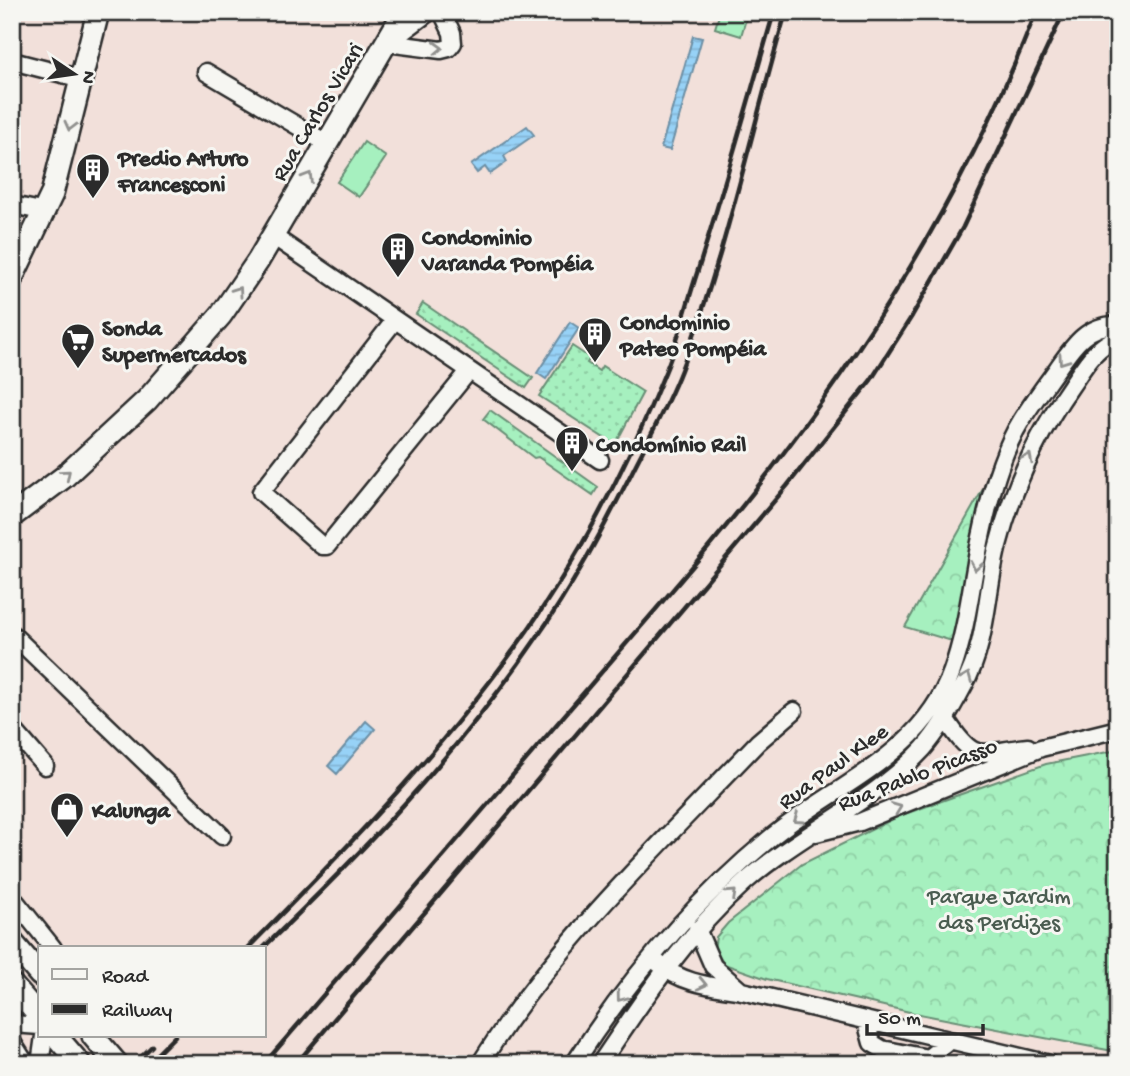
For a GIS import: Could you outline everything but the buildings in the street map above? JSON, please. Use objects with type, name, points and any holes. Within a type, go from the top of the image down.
[{"type":"main road","points":[[12,278],[46,212],[97,12]]},
{"type":"main road","name":"Rua Carlos Vicari","points":[[12,516],[64,477],[147,400],[220,315],[273,236],[404,12]]},
{"type":"main road","points":[[12,942],[38,973]]},
{"type":"main road","points":[[12,985],[38,1015]]},
{"type":"main road","points":[[58,1038],[80,1064]]},
{"type":"main road","points":[[95,1038],[117,1064]]},
{"type":"street","points":[[387,43],[429,12]]},
{"type":"street","points":[[387,43],[441,50],[449,48],[453,43],[452,33],[442,12]]},
{"type":"street","points":[[12,61],[82,79]]},
{"type":"street","points":[[206,72],[328,144]]},
{"type":"street","points":[[12,205],[46,212]]},
{"type":"street","points":[[273,236],[600,460]]},
{"type":"street","points":[[395,320],[261,492],[325,547],[470,371]]},
{"type":"street","name":"Rua Paul Klee","points":[[574,1064],[680,921],[769,839],[881,762],[916,732],[952,672],[984,529],[1001,470],[1019,423],[1079,339],[1092,330],[1118,325]]},
{"type":"street","name":"Rua Paul Klee","points":[[600,1064],[664,969],[697,929],[746,882],[890,778],[923,749],[965,684],[978,650],[997,551],[1022,471],[1051,415],[1097,349],[1118,338]]},
{"type":"street","points":[[12,634],[222,836]]},
{"type":"street","points":[[480,1064],[506,1022],[545,971],[758,742],[794,711]]},
{"type":"street","name":"Rua Pablo Picasso","points":[[945,718],[963,744],[978,753],[995,754],[1027,747],[1041,748]]},
{"type":"street","points":[[12,728],[45,766]]},
{"type":"street","name":"Rua Pablo Picasso","points":[[808,835],[860,822],[1041,748],[1118,729]]},
{"type":"street","points":[[12,897],[51,946]]},
{"type":"street","points":[[697,929],[713,966],[742,991]]},
{"type":"street","points":[[651,958],[664,969],[704,985],[742,991],[1051,1064]]},
{"type":"street","points":[[866,1021],[872,1043],[882,1049],[928,1061],[949,1041]]},
{"type":"street","points":[[12,1024],[38,1026]]},
{"type":"street","points":[[40,1064],[44,1038]]},
{"type":"street","points":[[12,1042],[26,1064]]},
{"type":"green space","points":[[720,12],[748,12],[741,36],[715,28]]},
{"type":"green space","points":[[364,142],[386,157],[359,197],[337,182]]},
{"type":"green space","points":[[423,303],[533,378],[526,388],[416,314]]},
{"type":"green space","points":[[572,346],[590,358],[587,363],[599,371],[602,366],[643,392],[615,445],[539,396]]},
{"type":"green space","points":[[490,410],[598,487],[593,495],[538,457],[534,458],[483,419]]},
{"type":"green space","points":[[996,466],[952,641],[905,627]]},
{"type":"green space","name":"Parque Jardim das Perdizes","points":[[1118,750],[1118,1052],[914,1013],[767,979],[724,964],[714,949],[716,937],[728,923],[802,864],[899,816],[1046,764]]},
{"type":"water","points":[[693,36],[702,38],[670,150],[661,148]]},
{"type":"water","points":[[527,126],[534,135],[504,156],[507,162],[490,174],[485,167],[477,173],[471,165]]},
{"type":"water","points":[[570,322],[579,328],[546,379],[537,373]]},
{"type":"water","points":[[366,721],[375,729],[337,774],[328,766]]},
{"type":"railway","points":[[250,946],[376,816],[466,712],[520,641],[590,529],[631,450],[671,358],[774,12]]},
{"type":"railway","points":[[265,946],[372,839],[474,723],[549,620],[586,559],[657,423],[681,370],[725,237],[786,12]]},
{"type":"railway","points":[[264,1064],[688,572],[823,400],[926,241],[985,129],[1036,12]]},
{"type":"railway","points":[[296,1064],[787,486],[871,380],[912,316],[963,227],[1064,12]]},
{"type":"railway","points":[[147,1064],[173,1038]]},
{"type":"railway","points":[[134,1064],[152,1046]]},
{"type":"place","name":"Predio Arturo Francesconi","points":[[93,200]]},
{"type":"place","name":"Condominio Varanda Pompéia","points":[[398,279]]},
{"type":"place","name":"Condominio Pateo Pompéia","points":[[595,364]]},
{"type":"place","name":"Sonda Supermercados","points":[[78,370]]},
{"type":"place","name":"Condomínio Rail","points":[[572,473]]},
{"type":"place","name":"Kalunga","points":[[67,839]]}]
